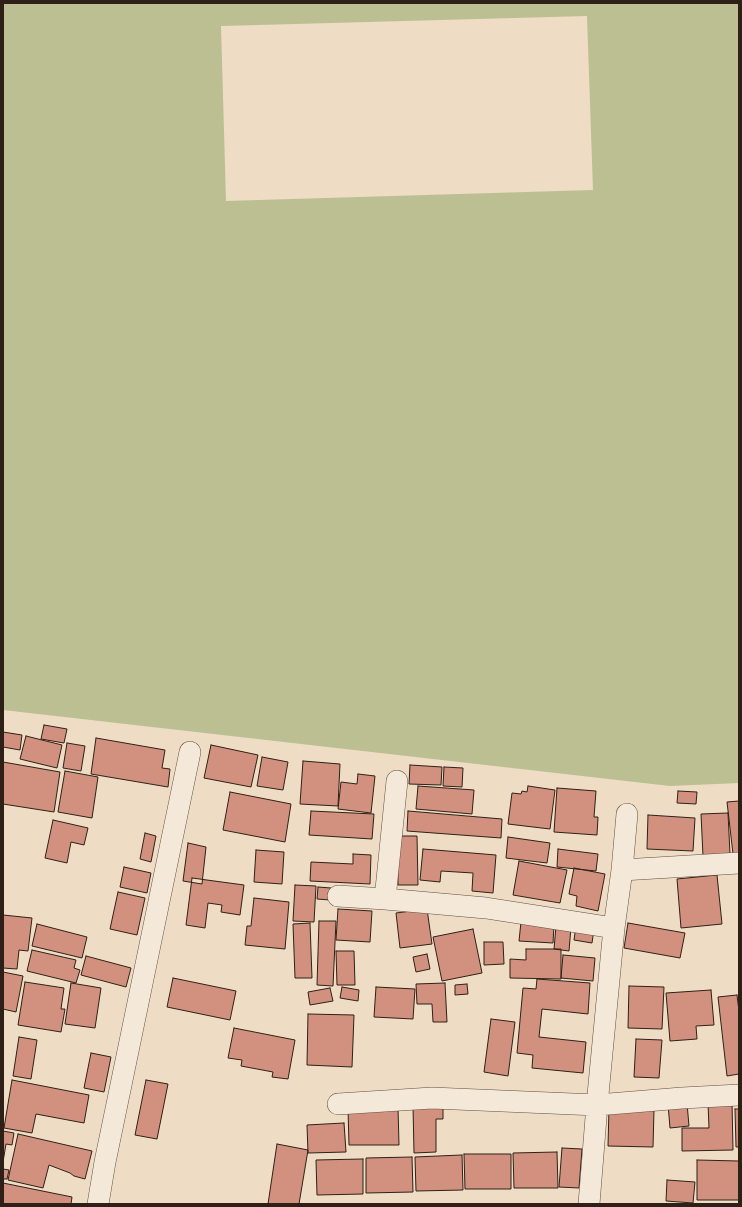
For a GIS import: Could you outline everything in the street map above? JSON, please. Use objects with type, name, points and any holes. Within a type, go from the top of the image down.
[{"type":"street","points":[[98,1204],[105,1162],[190,752]]},
{"type":"street","points":[[385,899],[397,782]]},
{"type":"street","points":[[589,1204],[614,928],[622,870],[627,814]]},
{"type":"street","points":[[622,870],[739,863]]},
{"type":"street","points":[[338,896],[486,908],[614,928]]},
{"type":"street","points":[[338,1104],[432,1098],[597,1105],[739,1095]]},
{"type":"green space","points":[[3,3],[739,3],[739,783],[670,786],[3,710]],"holes":[[[587,16],[593,190],[226,201],[221,26]]]},
{"type":"building","points":[[44,725],[67,729],[64,743],[41,739]]},
{"type":"building","points":[[3,732],[22,735],[20,750],[3,747]]},
{"type":"building","points":[[26,736],[62,745],[57,768],[20,759]]},
{"type":"building","points":[[96,738],[165,750],[162,768],[170,769],[168,787],[91,774]]},
{"type":"building","points":[[67,743],[85,746],[81,771],[63,768]]},
{"type":"building","points":[[211,745],[258,755],[251,787],[204,778]]},
{"type":"building","points":[[262,757],[288,762],[283,790],[257,786]]},
{"type":"building","points":[[303,761],[340,764],[338,806],[300,804]]},
{"type":"building","points":[[3,762],[60,772],[54,812],[3,804]]},
{"type":"building","points":[[410,765],[442,767],[441,785],[409,784]]},
{"type":"building","points":[[444,767],[463,768],[462,787],[443,786]]},
{"type":"building","points":[[65,771],[98,777],[92,818],[58,812]]},
{"type":"building","points":[[358,774],[375,776],[371,813],[338,809],[341,782],[357,784]]},
{"type":"building","points":[[418,786],[474,790],[472,814],[416,809]]},
{"type":"building","points":[[528,786],[555,790],[550,829],[508,824],[512,793],[521,794],[522,791],[527,792]]},
{"type":"building","points":[[557,788],[596,791],[594,817],[598,817],[597,835],[554,832]]},
{"type":"building","points":[[678,791],[697,792],[696,804],[677,803]]},
{"type":"building","points":[[230,792],[291,804],[285,842],[223,830]]},
{"type":"building","points":[[739,801],[739,854],[733,854],[727,802]]},
{"type":"building","points":[[311,811],[374,814],[372,839],[309,835]]},
{"type":"building","points":[[408,811],[502,819],[501,838],[407,831]]},
{"type":"building","points":[[728,813],[730,854],[703,856],[701,814]]},
{"type":"building","points":[[648,815],[695,818],[693,851],[647,849]]},
{"type":"building","points":[[53,820],[88,828],[84,845],[71,842],[67,863],[45,858]]},
{"type":"building","points":[[145,833],[156,836],[151,862],[140,859]]},
{"type":"building","points":[[397,836],[417,836],[418,885],[398,885]]},
{"type":"building","points":[[508,837],[550,843],[547,863],[506,858]]},
{"type":"building","points":[[188,843],[206,847],[202,884],[183,881]]},
{"type":"building","points":[[423,849],[496,855],[493,893],[472,891],[473,873],[441,871],[440,882],[420,880]]},
{"type":"building","points":[[558,849],[598,854],[596,871],[557,867]]},
{"type":"building","points":[[256,850],[284,852],[282,884],[254,882]]},
{"type":"building","points":[[353,854],[371,855],[370,884],[310,881],[311,862],[353,864]]},
{"type":"building","points":[[519,861],[567,870],[560,903],[513,895]]},
{"type":"building","points":[[124,867],[151,873],[147,893],[120,887]]},
{"type":"building","points":[[574,868],[605,874],[598,911],[576,906],[577,896],[569,894]]},
{"type":"building","points":[[717,875],[722,924],[681,928],[677,879]]},
{"type":"building","points":[[192,878],[244,885],[240,915],[221,912],[222,905],[208,903],[205,928],[186,925]]},
{"type":"building","points":[[295,885],[316,886],[314,922],[293,921]]},
{"type":"building","points":[[318,887],[331,888],[330,900],[317,899]]},
{"type":"building","points":[[118,892],[145,898],[137,935],[110,929]]},
{"type":"building","points":[[254,898],[289,902],[285,949],[245,945],[247,926],[251,926]]},
{"type":"building","points":[[338,909],[372,911],[370,942],[336,940]]},
{"type":"building","points":[[427,909],[432,944],[400,948],[396,913]]},
{"type":"building","points":[[3,915],[32,918],[28,951],[19,950],[17,969],[3,968]]},
{"type":"building","points":[[319,921],[336,921],[333,986],[317,985]]},
{"type":"building","points":[[521,922],[554,925],[553,943],[519,941]]},
{"type":"building","points":[[310,923],[312,978],[295,978],[293,924]]},
{"type":"building","points":[[628,923],[685,933],[680,958],[624,948]]},
{"type":"building","points":[[37,924],[87,937],[82,958],[32,946]]},
{"type":"building","points":[[556,926],[571,927],[569,951],[554,949]]},
{"type":"building","points":[[576,926],[594,929],[592,943],[574,940]]},
{"type":"building","points":[[473,929],[482,973],[442,981],[433,937]]},
{"type":"building","points":[[484,942],[503,942],[504,964],[484,965]]},
{"type":"building","points":[[526,949],[561,949],[561,979],[510,978],[510,959],[526,960]]},
{"type":"building","points":[[32,950],[76,960],[74,968],[80,970],[76,983],[27,971]]},
{"type":"building","points":[[336,951],[354,951],[355,985],[337,985]]},
{"type":"building","points":[[427,954],[430,969],[416,972],[413,957]]},
{"type":"building","points":[[563,955],[595,958],[593,981],[561,978]]},
{"type":"building","points":[[86,956],[131,968],[126,987],[81,975]]},
{"type":"building","points":[[3,972],[23,976],[16,1012],[3,1009]]},
{"type":"building","points":[[173,978],[236,991],[230,1020],[167,1007]]},
{"type":"building","points":[[537,979],[590,983],[588,1014],[542,1009],[539,1037],[586,1042],[583,1073],[532,1068],[533,1055],[517,1053],[523,988],[536,989]]},
{"type":"building","points":[[25,982],[64,988],[61,1009],[65,1009],[61,1032],[18,1025]]},
{"type":"building","points":[[71,983],[101,988],[95,1028],[65,1024]]},
{"type":"building","points":[[445,983],[447,1022],[433,1022],[432,1004],[417,1004],[416,984]]},
{"type":"building","points":[[467,984],[468,994],[455,995],[455,985]]},
{"type":"building","points":[[629,986],[664,987],[662,1029],[628,1028]]},
{"type":"building","points":[[342,987],[359,990],[358,1001],[340,998]]},
{"type":"building","points":[[376,987],[415,989],[413,1019],[374,1017]]},
{"type":"building","points":[[330,988],[333,1001],[310,1005],[308,992]]},
{"type":"building","points":[[711,990],[714,1025],[696,1026],[697,1039],[670,1041],[666,993]]},
{"type":"building","points":[[737,995],[739,1011],[739,1074],[727,1076],[718,997]]},
{"type":"building","points":[[308,1014],[354,1015],[352,1067],[307,1065]]},
{"type":"building","points":[[491,1019],[515,1022],[508,1076],[484,1072]]},
{"type":"building","points":[[234,1028],[295,1040],[288,1079],[272,1077],[273,1072],[241,1066],[242,1060],[228,1058]]},
{"type":"building","points":[[19,1037],[37,1040],[31,1079],[13,1076]]},
{"type":"building","points":[[636,1039],[662,1040],[659,1078],[634,1077]]},
{"type":"building","points":[[91,1053],[111,1057],[104,1092],[84,1088]]},
{"type":"building","points":[[12,1080],[89,1095],[84,1123],[36,1114],[32,1133],[4,1128]]},
{"type":"building","points":[[146,1080],[168,1084],[157,1139],[135,1135]]},
{"type":"building","points":[[732,1102],[733,1150],[682,1151],[682,1128],[709,1128],[708,1103]]},
{"type":"building","points":[[687,1103],[689,1126],[670,1128],[668,1104]]},
{"type":"building","points":[[443,1105],[443,1119],[436,1119],[436,1152],[414,1153],[413,1106]]},
{"type":"building","points":[[398,1108],[399,1145],[349,1145],[348,1109]]},
{"type":"building","points":[[609,1109],[654,1110],[653,1147],[608,1146]]},
{"type":"building","points":[[735,1109],[739,1109],[739,1147],[736,1147]]},
{"type":"building","points":[[344,1123],[346,1152],[308,1153],[307,1125]]},
{"type":"building","points":[[3,1131],[14,1133],[12,1145],[6,1144],[3,1162]]},
{"type":"building","points":[[18,1134],[92,1151],[85,1179],[49,1165],[43,1188],[8,1180]]},
{"type":"building","points":[[277,1144],[308,1150],[299,1204],[268,1204]]},
{"type":"building","points":[[562,1148],[582,1149],[579,1188],[559,1187]]},
{"type":"building","points":[[557,1152],[558,1188],[514,1188],[513,1153]]},
{"type":"building","points":[[464,1154],[511,1154],[511,1189],[465,1189]]},
{"type":"building","points":[[462,1155],[463,1190],[416,1191],[415,1157]]},
{"type":"building","points":[[412,1157],[413,1192],[366,1193],[366,1158]]},
{"type":"building","points":[[363,1159],[363,1194],[317,1195],[316,1160]]},
{"type":"building","points":[[697,1160],[739,1161],[739,1200],[697,1200]]},
{"type":"building","points":[[3,1169],[9,1170],[7,1179],[3,1179]]},
{"type":"building","points":[[667,1180],[695,1182],[693,1203],[666,1201]]},
{"type":"building","points":[[3,1183],[72,1197],[71,1204],[3,1204]]}]
